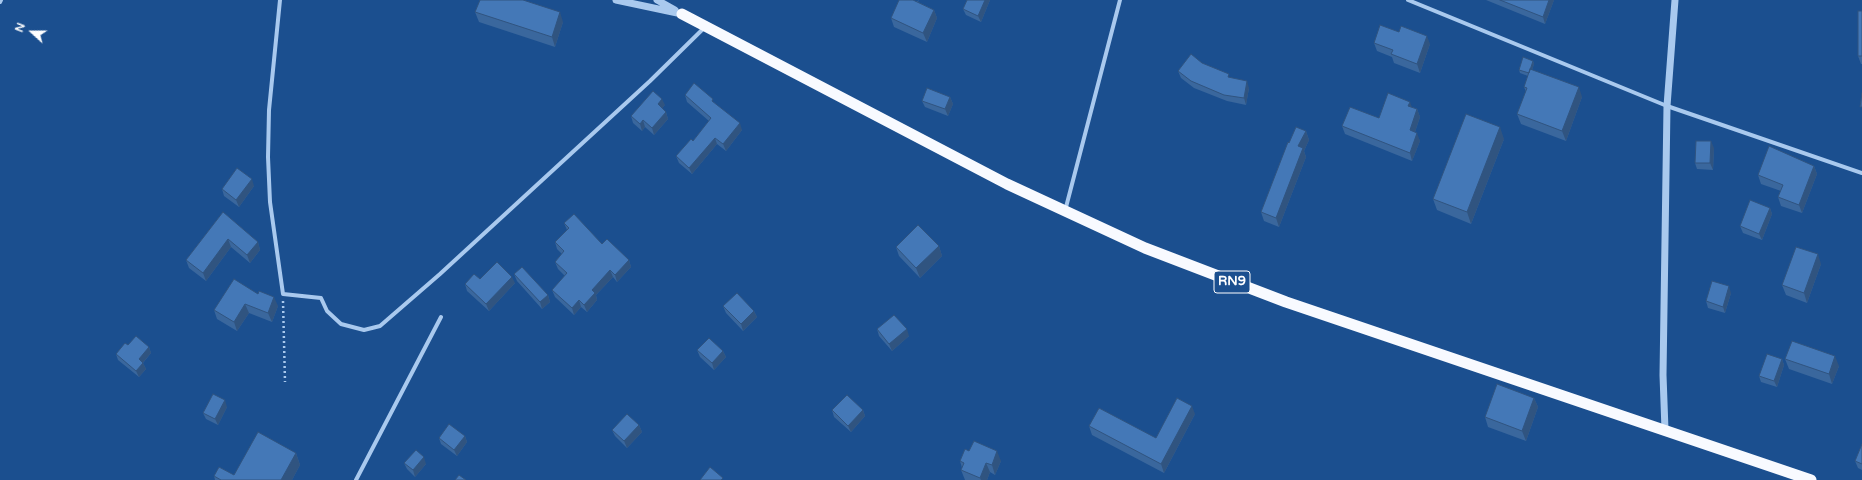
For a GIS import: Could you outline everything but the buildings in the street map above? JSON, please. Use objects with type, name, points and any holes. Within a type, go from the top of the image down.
[{"type":"highway","name":"RN9","points":[[682,14],[1007,184],[1145,248],[1279,299],[1811,480]]},
{"type":"street","points":[[280,0],[269,110],[268,157],[270,202],[283,294],[321,298],[327,311],[341,324],[364,330],[380,326],[650,81],[706,26]]},
{"type":"street","points":[[616,0],[682,14]]},
{"type":"street","points":[[657,0],[682,14]]},
{"type":"street","points":[[1065,211],[1120,0]]},
{"type":"street","points":[[1408,0],[1667,106],[1862,173]]},
{"type":"street","points":[[1665,430],[1663,374],[1667,106],[1675,0]]},
{"type":"street","points":[[356,480],[441,317]]},
{"type":"path","points":[[283,294],[286,382]]}]
